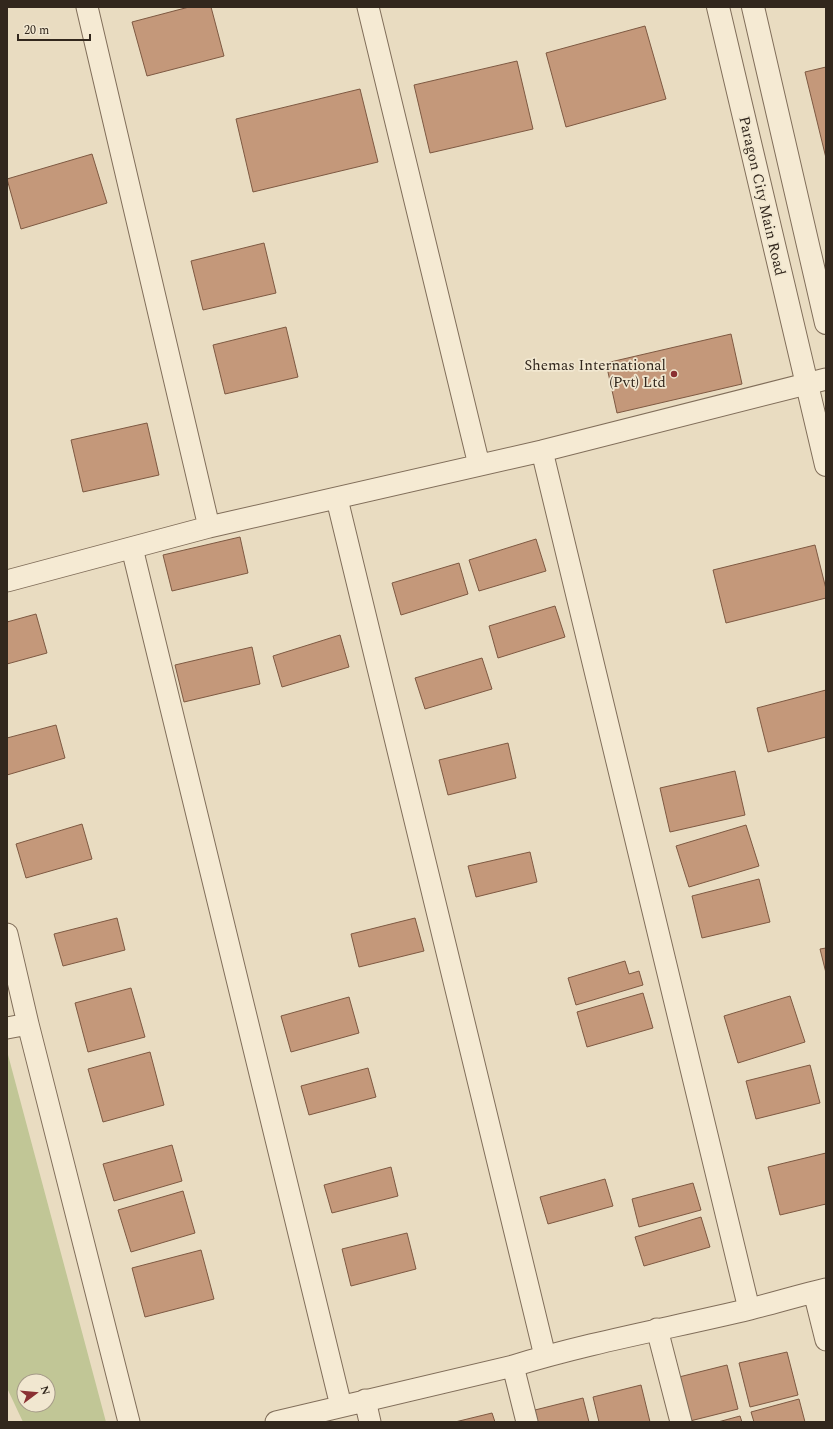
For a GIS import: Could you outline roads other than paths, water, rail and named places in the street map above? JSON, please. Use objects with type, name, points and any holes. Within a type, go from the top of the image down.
[{"type":"street","points":[[87,7],[209,527]]},
{"type":"street","points":[[368,7],[479,465]]},
{"type":"street","name":"Paragon City Main Road","points":[[718,7],[816,382],[826,465]]},
{"type":"street","points":[[753,7],[826,323]]},
{"type":"street","points":[[7,581],[209,527],[542,451],[816,382]]},
{"type":"street","points":[[542,451],[749,1309]]},
{"type":"street","points":[[337,499],[545,1356]]},
{"type":"street","points":[[132,548],[341,1406]]},
{"type":"street","points":[[7,934],[28,1024],[129,1422]]},
{"type":"street","points":[[7,1028],[28,1024]]},
{"type":"street","points":[[276,1422],[513,1366],[545,1356],[658,1329],[749,1309],[820,1290],[826,1340]]},
{"type":"street","points":[[658,1329],[681,1422]]},
{"type":"street","points":[[513,1366],[527,1422]]},
{"type":"street","points":[[364,1400],[370,1422]]},
{"type":"place","name":"Shemas International (Pvt) Ltd","points":[[674,374]]}]
